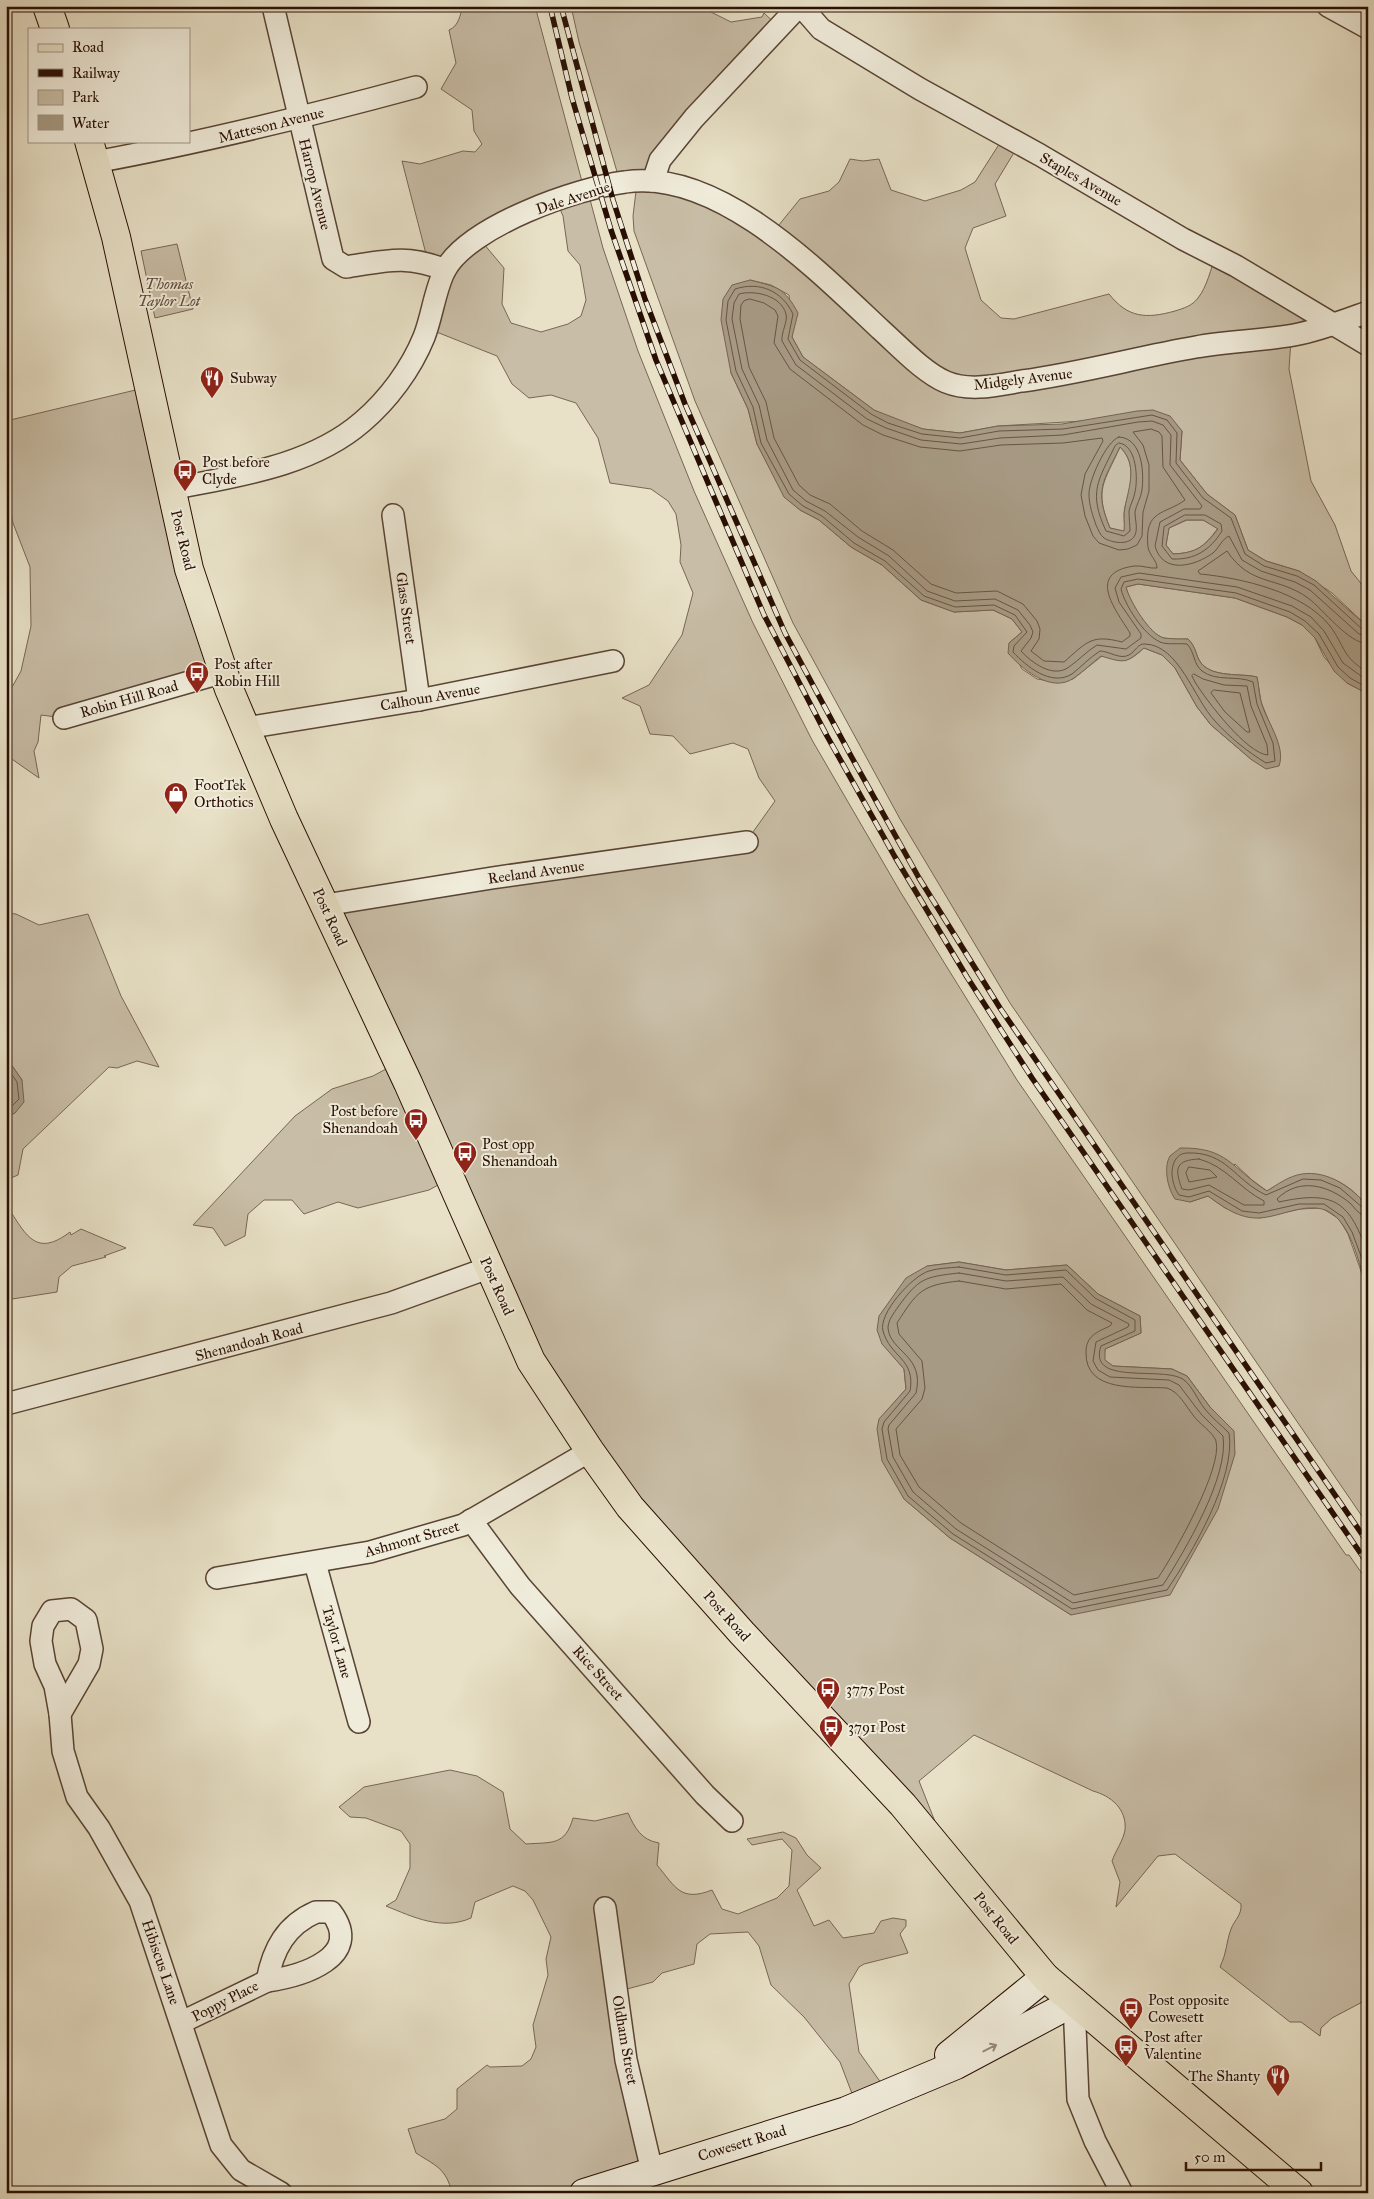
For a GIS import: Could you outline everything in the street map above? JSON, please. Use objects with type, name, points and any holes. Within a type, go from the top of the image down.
[{"type":"main road","points":[[47,6],[55,28]]},
{"type":"main road","name":"Post Road","points":[[92,152],[116,237],[189,569],[224,672],[245,728],[284,819],[408,1083],[488,1268],[531,1361],[590,1451],[630,1507],[742,1633],[903,1805],[1045,1977],[1299,2193]]},
{"type":"main road","name":"Cowesett Road","points":[[898,2090],[972,2037],[1045,1977]]},
{"type":"main road","name":"Cowesett Road","points":[[594,2191],[652,2171],[846,2111],[956,2066],[1074,2002]]},
{"type":"street","name":"Harrop Avenue","points":[[273,6],[298,119],[334,259],[346,267],[404,259],[426,262],[445,270]]},
{"type":"street","points":[[653,181],[660,160],[694,118],[800,6]]},
{"type":"street","name":"Staples Avenue","points":[[800,6],[821,29],[920,89],[1040,155],[1183,239],[1236,266],[1336,324],[1368,345]]},
{"type":"street","points":[[1328,6],[1368,28]]},
{"type":"street","name":"Matteson Avenue","points":[[92,152],[206,141],[298,119],[416,87]]},
{"type":"street","name":"Dale Avenue","points":[[445,270],[473,239],[506,221],[585,191],[627,181],[653,181]]},
{"type":"street","name":"Midgely Avenue","points":[[653,181],[690,188],[756,223],[816,270],[859,311],[931,373],[955,385],[980,387],[1050,378],[1197,347],[1293,335],[1336,324],[1368,312]]},
{"type":"street","points":[[171,489],[238,475],[308,455],[345,436],[361,423],[389,394],[414,358],[424,337],[445,270]]},
{"type":"street","name":"Glass Street","points":[[393,515],[419,700]]},
{"type":"street","name":"Calhoun Avenue","points":[[245,728],[419,700],[613,661]]},
{"type":"street","name":"Robin Hill Road","points":[[64,718],[224,672]]},
{"type":"street","name":"Reeland Avenue","points":[[325,905],[492,878],[747,842]]},
{"type":"street","name":"Shenandoah Road","points":[[6,1404],[391,1304],[488,1268]]},
{"type":"street","name":"Ashmont Street","points":[[217,1578],[315,1563],[370,1552],[463,1525],[590,1451]]},
{"type":"street","name":"Rice Street","points":[[471,1520],[520,1586],[705,1795],[732,1821]]},
{"type":"street","name":"Taylor Lane","points":[[315,1563],[359,1722]]},
{"type":"street","name":"Hibiscus Lane","points":[[60,1714],[63,1751],[77,1796],[99,1828],[140,1901],[182,2022],[221,2145],[241,2170],[281,2193]]},
{"type":"street","name":"Oldham Street","points":[[605,1908],[626,2060],[652,2171]]},
{"type":"street","name":"Poppy Place","points":[[182,2022],[267,1981]]},
{"type":"street","points":[[1074,2002],[1078,2099],[1095,2141],[1122,2193]]},
{"type":"green space","points":[[463,6],[535,6],[584,189],[588,192],[603,248],[638,351],[694,491],[753,623],[812,740],[901,893],[1017,1080],[1346,1555],[1349,1555],[1368,1582],[1368,1999],[1332,2018],[1321,2028],[1320,2036],[1301,2022],[1290,2022],[1220,1967],[1231,1929],[1238,1917],[1241,1904],[1175,1854],[1158,1856],[1116,1907],[1120,1882],[1112,1861],[1123,1838],[1125,1823],[1116,1804],[1100,1793],[974,1735],[919,1781],[951,1862],[590,1445],[449,1179],[429,1190],[358,1208],[338,1202],[304,1214],[292,1200],[264,1200],[248,1214],[245,1236],[225,1246],[213,1228],[193,1225],[295,1116],[332,1089],[373,1076],[397,1063],[326,903],[748,839],[775,801],[759,778],[748,749],[733,743],[690,754],[673,736],[650,734],[640,706],[622,698],[649,685],[682,635],[693,593],[680,562],[681,545],[676,514],[668,501],[651,489],[610,483],[598,438],[576,403],[551,395],[529,398],[512,384],[497,356],[429,329],[445,268],[426,254],[402,161],[420,164],[463,151],[475,152],[482,144],[474,131],[472,110],[441,89],[456,63],[449,30],[457,23]],"holes":[[[556,200],[563,216],[568,251],[580,265],[586,300],[581,316],[568,324],[541,332],[511,323],[502,304],[504,268],[478,237]],[[959,1262],[1006,1270],[1067,1265],[1098,1294],[1140,1316],[1141,1333],[1105,1349],[1104,1360],[1113,1366],[1172,1369],[1187,1376],[1210,1407],[1234,1431],[1071,1615],[950,1538],[904,1499],[879,1420],[906,1389],[904,1369],[883,1344],[927,1266]]]},
{"type":"green space","points":[[571,6],[707,6],[709,11],[731,22],[762,17],[764,13],[779,27],[656,169],[774,231],[800,199],[829,191],[839,182],[850,159],[863,161],[879,159],[891,190],[925,201],[961,190],[975,182],[1005,135],[1018,146],[995,184],[1006,216],[973,228],[965,248],[981,300],[1001,318],[1014,319],[1109,294],[1123,308],[1131,312],[1146,315],[1165,314],[1185,308],[1196,301],[1206,283],[1216,255],[1330,322],[1291,339],[1289,369],[1311,481],[1335,525],[1351,571],[1368,592],[1368,627],[1332,593],[1299,571],[1266,561],[1248,550],[1235,515],[1207,494],[1180,460],[1182,431],[1083,421],[998,426],[960,433],[923,429],[890,418],[874,410],[803,357],[792,337],[789,295],[771,285],[750,280],[731,373],[748,409],[757,444],[785,497],[800,510],[819,520],[851,547],[882,565],[921,600],[954,612],[993,610],[1012,619],[1022,632],[1009,643],[1022,669],[1037,679],[1057,682],[1073,679],[1102,656],[1115,660],[1124,660],[1133,657],[1144,648],[1162,655],[1175,668],[1197,707],[1211,725],[1252,760],[1277,741],[1261,702],[1257,677],[1220,673],[1206,668],[1201,663],[1193,645],[1188,639],[1167,639],[1155,633],[1139,615],[1128,593],[1126,587],[1138,584],[1235,598],[1287,617],[1302,625],[1315,638],[1324,657],[1347,683],[1368,694],[1368,1207],[1357,1195],[1333,1179],[1321,1176],[1295,1178],[1267,1191],[1235,1164],[1190,1202],[1208,1196],[1225,1208],[1259,1218],[1300,1209],[1322,1208],[1339,1219],[1348,1234],[1368,1291],[1368,1525],[1010,1003],[900,819],[793,623],[695,401],[634,231],[633,216],[637,183],[620,182],[579,42]]},
{"type":"green space","name":"Thomas Taylor Lot","points":[[177,244],[193,309],[155,318],[141,251]]},
{"type":"green space","points":[[148,387],[224,669],[64,718],[41,715],[38,742],[34,751],[39,778],[6,755],[6,698],[21,671],[31,626],[30,567],[13,523],[6,491],[6,421]]},
{"type":"green space","points":[[1120,447],[1126,454],[1131,469],[1130,484],[1124,510],[1125,532],[1110,528],[1105,515],[1102,495],[1106,478]]},
{"type":"green space","points":[[1187,520],[1203,520],[1218,528],[1199,548],[1173,554],[1166,545],[1169,528]]},
{"type":"green space","points":[[6,913],[16,914],[39,925],[88,914],[121,996],[159,1067],[137,1061],[117,1068],[109,1067],[23,1149],[18,1175],[6,1180],[6,1117],[15,1113],[22,1080],[6,1057]]},
{"type":"green space","points":[[6,1208],[9,1209],[21,1228],[28,1235],[41,1243],[49,1243],[70,1232],[71,1235],[81,1229],[126,1248],[104,1256],[106,1257],[72,1266],[59,1277],[57,1292],[6,1300]]},
{"type":"green space","points":[[450,1770],[477,1776],[503,1792],[510,1829],[526,1844],[556,1841],[566,1834],[573,1818],[595,1821],[628,1813],[643,1836],[659,1843],[657,1865],[680,1891],[693,1894],[712,1890],[722,1909],[738,1914],[777,1898],[789,1886],[792,1850],[782,1839],[752,1845],[747,1839],[783,1832],[796,1838],[807,1855],[821,1868],[797,1890],[814,1926],[829,1920],[843,1938],[874,1933],[881,1921],[893,1918],[906,1920],[906,1926],[900,1934],[908,1953],[864,1964],[859,1967],[849,1984],[859,2052],[884,2087],[856,2104],[840,2062],[804,2017],[771,1985],[759,1946],[748,1932],[710,1934],[697,1944],[694,1964],[662,1973],[653,1982],[616,1992],[648,2167],[578,2193],[452,2193],[447,2178],[439,2168],[416,2153],[408,2129],[445,2119],[457,2109],[457,2089],[487,2065],[490,2067],[522,2066],[531,2059],[536,2047],[533,2025],[548,1975],[546,1959],[551,1937],[533,1900],[525,1891],[513,1886],[475,1902],[471,1918],[460,1922],[438,1923],[428,1921],[386,1906],[396,1900],[410,1868],[410,1844],[401,1831],[366,1818],[350,1817],[339,1807],[364,1787]]},
{"type":"water","points":[[750,280],[779,289],[793,304],[798,313],[792,337],[803,357],[874,410],[923,429],[960,433],[998,426],[1062,424],[1153,410],[1170,416],[1182,431],[1180,460],[1207,494],[1235,515],[1248,550],[1266,561],[1299,571],[1316,581],[1368,627],[1368,694],[1347,683],[1334,671],[1315,638],[1302,625],[1287,617],[1235,598],[1138,584],[1126,587],[1128,593],[1141,616],[1158,635],[1164,638],[1188,639],[1193,645],[1201,663],[1213,671],[1257,677],[1262,705],[1280,751],[1281,759],[1279,766],[1266,769],[1252,760],[1211,725],[1197,707],[1175,668],[1162,655],[1144,648],[1133,657],[1124,661],[1101,656],[1074,678],[1065,682],[1056,683],[1038,678],[1021,666],[1008,653],[1009,643],[1022,632],[1012,619],[993,610],[954,612],[921,600],[882,565],[851,547],[819,520],[800,510],[784,497],[757,444],[748,409],[731,373],[721,320],[723,299],[732,285]],"holes":[[[1120,447],[1126,454],[1131,468],[1130,484],[1124,510],[1124,531],[1110,528],[1102,504],[1105,478]],[[1186,520],[1203,520],[1218,529],[1199,548],[1173,554],[1166,545],[1169,528]]]},
{"type":"water","points":[[6,1057],[22,1080],[24,1102],[15,1113],[6,1117]]},
{"type":"water","points":[[1180,1148],[1209,1151],[1219,1155],[1267,1191],[1293,1177],[1312,1173],[1339,1182],[1355,1193],[1368,1207],[1368,1291],[1345,1227],[1331,1213],[1312,1208],[1252,1218],[1232,1212],[1208,1196],[1190,1202],[1175,1199],[1168,1184],[1167,1166],[1170,1156]]},
{"type":"water","points":[[959,1262],[1006,1270],[1067,1265],[1098,1294],[1140,1316],[1141,1333],[1105,1349],[1105,1360],[1113,1366],[1172,1369],[1187,1376],[1210,1407],[1234,1431],[1235,1454],[1218,1509],[1170,1595],[1071,1615],[950,1538],[904,1499],[882,1461],[877,1429],[879,1419],[906,1389],[904,1369],[882,1344],[877,1330],[879,1316],[906,1278],[927,1266]]},
{"type":"railway","points":[[550,6],[572,98],[611,230],[656,360],[764,615],[827,736],[895,857],[967,977],[1032,1078],[1368,1564]]},
{"type":"railway","points":[[561,6],[613,200],[645,299],[685,404],[785,633],[919,878],[1000,1008],[1368,1543]]},
{"type":"place","name":"Subway","points":[[212,399]]},
{"type":"place","name":"Post before Clyde","points":[[185,492]]},
{"type":"place","name":"Post after Robin Hill","points":[[197,694]]},
{"type":"place","name":"FootTek Orthotics","points":[[176,815]]},
{"type":"place","name":"Post before Shenandoah","points":[[416,1141]]},
{"type":"place","name":"Post opp Shenandoah","points":[[465,1174]]},
{"type":"place","name":"3775 Post","points":[[828,1710]]},
{"type":"place","name":"3791 Post","points":[[831,1748]]},
{"type":"place","name":"Post opposite Cowesett","points":[[1131,2030]]},
{"type":"place","name":"Post after Valentine","points":[[1126,2067]]},
{"type":"place","name":"The Shanty","points":[[1278,2097]]}]
